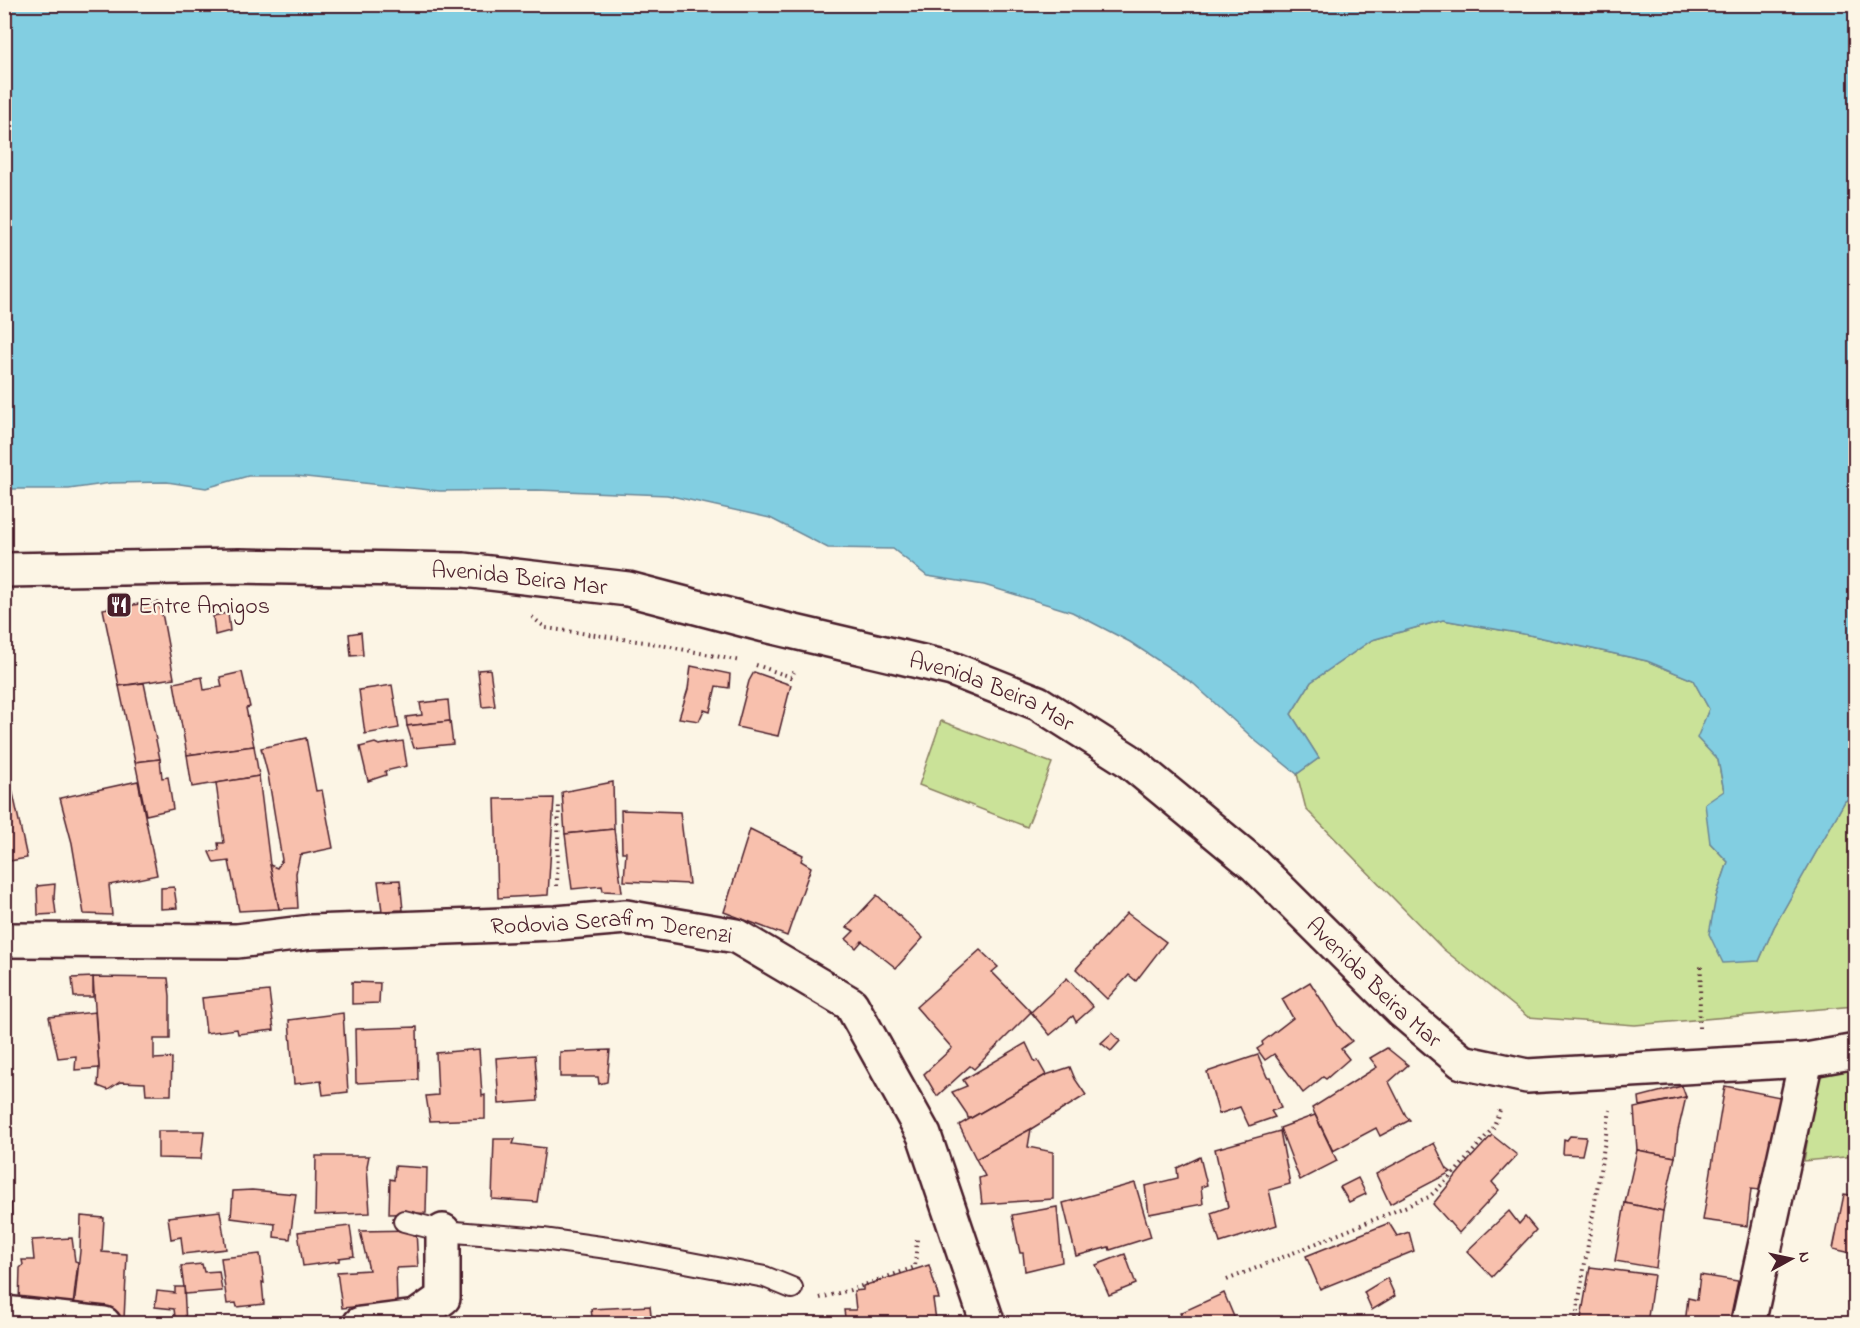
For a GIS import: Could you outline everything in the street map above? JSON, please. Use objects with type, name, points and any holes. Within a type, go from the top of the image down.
[{"type":"street","name":"Avenida Beira Mar","points":[[4,570],[239,566],[464,570],[628,589],[952,669],[1038,704],[1128,760],[1255,865],[1403,1012],[1462,1062],[1527,1076],[1806,1060],[1856,1051]]},
{"type":"street","name":"Rodovia Serafim Derenzi","points":[[4,940],[237,941],[312,932],[556,923],[626,917],[736,936],[851,1004],[924,1135],[988,1323]]},
{"type":"street","points":[[1748,1323],[1806,1060]]},
{"type":"street","points":[[360,1323],[416,1317],[443,1298],[443,1231]]},
{"type":"street","points":[[4,1313],[83,1322]]},
{"type":"lane","points":[[404,1221],[443,1231],[543,1239],[622,1250],[765,1277],[792,1288]]},
{"type":"path","points":[[529,614],[546,628],[662,645],[750,663],[791,677],[811,636]]},
{"type":"path","points":[[556,923],[559,803]]},
{"type":"path","points":[[1699,1034],[1701,966]]},
{"type":"path","points":[[1575,1323],[1616,1071]]},
{"type":"path","points":[[1227,1280],[1429,1197],[1457,1170],[1493,1128],[1508,1092],[1527,1076]]},
{"type":"path","points":[[792,1288],[797,1302],[811,1301],[915,1267],[917,1237],[948,1206]]},
{"type":"green space","points":[[1443,620],[1529,635],[1647,661],[1693,680],[1709,709],[1698,738],[1718,760],[1724,791],[1710,843],[1728,862],[1716,897],[1759,961],[1774,927],[1845,801],[1855,795],[1855,1006],[1635,1025],[1528,1017],[1443,949],[1306,809],[1297,774],[1319,758],[1291,714],[1311,682],[1372,640]]},
{"type":"green space","points":[[941,721],[1052,763],[1027,827],[919,785]]},
{"type":"green space","points":[[1855,1069],[1855,1156],[1804,1161],[1818,1076]]},
{"type":"water","points":[[5,4],[1855,5],[1855,795],[1845,801],[1774,927],[1759,961],[1723,963],[1709,934],[1716,897],[1728,862],[1710,843],[1705,804],[1724,791],[1718,760],[1697,738],[1709,709],[1693,680],[1647,661],[1529,635],[1443,620],[1372,640],[1311,682],[1291,714],[1319,758],[1297,774],[1257,742],[1194,684],[1130,642],[1072,612],[984,585],[927,576],[893,549],[828,548],[770,518],[667,495],[537,490],[440,491],[296,476],[248,476],[206,488],[167,482],[111,483],[69,489],[5,489]]},
{"type":"building","points":[[158,602],[174,678],[119,686],[103,609],[143,603],[143,606]]},
{"type":"building","points":[[228,613],[230,631],[215,635],[213,616]]},
{"type":"building","points":[[361,632],[363,655],[351,656],[349,634]]},
{"type":"building","points":[[691,666],[730,674],[729,688],[716,686],[710,712],[704,710],[699,721],[679,718],[688,689]]},
{"type":"building","points":[[490,669],[495,706],[482,707],[478,670]]},
{"type":"building","points":[[242,672],[250,707],[246,708],[254,746],[187,755],[174,683],[202,677],[204,690],[222,687],[220,677]]},
{"type":"building","points":[[754,672],[791,685],[778,736],[737,727],[749,681]]},
{"type":"building","points":[[144,683],[160,759],[135,762],[119,686]]},
{"type":"building","points":[[392,685],[399,728],[365,734],[359,690]]},
{"type":"building","points":[[448,700],[450,721],[407,726],[406,717],[422,715],[420,703]]},
{"type":"building","points":[[450,721],[453,744],[414,748],[407,726]]},
{"type":"building","points":[[306,738],[316,791],[322,790],[333,848],[300,855],[296,873],[298,908],[279,909],[270,865],[277,868],[282,860],[268,775],[261,748]]},
{"type":"building","points":[[403,741],[407,766],[385,771],[386,775],[368,781],[360,747],[375,743],[379,745]]},
{"type":"building","points":[[254,746],[259,776],[192,787],[187,755]]},
{"type":"building","points":[[160,759],[162,778],[168,777],[173,809],[146,815],[135,762]]},
{"type":"building","points":[[259,776],[270,865],[279,909],[239,911],[229,861],[214,863],[209,852],[219,850],[218,843],[224,843],[216,783]]},
{"type":"building","points":[[138,781],[157,875],[109,885],[112,915],[84,914],[72,843],[60,798]]},
{"type":"building","points":[[613,782],[614,829],[565,834],[562,792]]},
{"type":"building","points":[[11,784],[27,858],[4,862],[4,785]]},
{"type":"building","points":[[554,798],[548,895],[498,898],[495,799]]},
{"type":"building","points":[[621,810],[680,812],[689,884],[624,881],[626,852],[622,852]]},
{"type":"building","points":[[614,829],[622,892],[603,891],[602,886],[572,889],[565,834]]},
{"type":"building","points":[[750,829],[803,855],[801,861],[811,867],[787,936],[724,912]]},
{"type":"building","points":[[400,880],[403,910],[382,911],[378,881]]},
{"type":"building","points":[[55,884],[56,914],[38,915],[37,886]]},
{"type":"building","points":[[174,887],[177,908],[161,909],[161,888]]},
{"type":"building","points":[[877,895],[923,938],[896,968],[862,941],[856,948],[846,939],[854,931],[847,927]]},
{"type":"building","points":[[1127,913],[1166,942],[1136,981],[1129,975],[1107,999],[1076,969]]},
{"type":"building","points":[[980,950],[998,967],[992,972],[1031,1012],[974,1069],[970,1066],[937,1096],[924,1074],[952,1048],[916,1007]]},
{"type":"building","points":[[93,977],[168,978],[170,1039],[154,1039],[154,1059],[172,1058],[171,1095],[146,1095],[145,1083],[120,1082],[108,1090],[98,1086],[99,1068]]},
{"type":"building","points":[[93,977],[93,997],[74,997],[72,978]]},
{"type":"building","points":[[1067,978],[1093,1007],[1076,1022],[1073,1016],[1050,1035],[1031,1012]]},
{"type":"building","points":[[352,982],[380,983],[379,1003],[352,1004]]},
{"type":"building","points":[[1310,982],[1338,1026],[1352,1041],[1341,1049],[1349,1059],[1326,1079],[1323,1077],[1303,1093],[1274,1054],[1265,1060],[1257,1049],[1263,1045],[1262,1042],[1293,1018],[1282,999]]},
{"type":"building","points":[[269,991],[274,1030],[238,1034],[237,1029],[206,1033],[202,998]]},
{"type":"building","points":[[95,1012],[99,1068],[75,1070],[76,1056],[58,1058],[49,1017]]},
{"type":"building","points":[[343,1013],[348,1092],[323,1095],[321,1081],[294,1084],[289,1020]]},
{"type":"building","points":[[417,1027],[418,1080],[356,1083],[355,1029]]},
{"type":"building","points":[[1112,1033],[1120,1041],[1111,1051],[1101,1043]]},
{"type":"building","points":[[1026,1043],[1035,1062],[1038,1061],[1046,1075],[968,1118],[952,1092],[967,1086],[963,1080]]},
{"type":"building","points":[[1387,1048],[1408,1065],[1389,1082],[1410,1120],[1380,1136],[1376,1128],[1333,1151],[1312,1108],[1377,1067],[1370,1058]]},
{"type":"building","points":[[479,1049],[482,1096],[485,1095],[485,1119],[430,1121],[426,1096],[438,1095],[436,1053]]},
{"type":"building","points":[[610,1050],[607,1082],[599,1084],[598,1077],[560,1077],[560,1052]]},
{"type":"building","points":[[535,1055],[538,1101],[499,1104],[496,1058]]},
{"type":"building","points":[[1258,1055],[1267,1077],[1270,1077],[1281,1108],[1271,1111],[1275,1117],[1249,1126],[1240,1107],[1219,1114],[1207,1072]]},
{"type":"building","points":[[1070,1067],[1086,1095],[976,1159],[959,1125],[1046,1075]]},
{"type":"building","points":[[1682,1086],[1686,1097],[1640,1106],[1639,1097]]},
{"type":"building","points":[[1725,1086],[1785,1098],[1786,1125],[1774,1123],[1760,1190],[1751,1189],[1747,1226],[1703,1220]]},
{"type":"building","points":[[1686,1097],[1675,1157],[1637,1150],[1634,1108]]},
{"type":"building","points":[[1315,1115],[1337,1161],[1300,1180],[1280,1128]]},
{"type":"building","points":[[1031,1129],[1028,1147],[1053,1152],[1053,1199],[982,1204],[979,1178],[985,1176],[976,1159]]},
{"type":"building","points":[[158,1131],[204,1131],[201,1159],[158,1158]]},
{"type":"building","points":[[1280,1131],[1290,1184],[1269,1190],[1277,1225],[1220,1243],[1211,1213],[1228,1207],[1215,1149]]},
{"type":"building","points":[[1492,1135],[1517,1155],[1492,1182],[1499,1190],[1459,1233],[1433,1204]]},
{"type":"building","points":[[1570,1136],[1586,1137],[1582,1155],[1563,1154],[1564,1139],[1567,1140]]},
{"type":"building","points":[[494,1139],[515,1139],[513,1144],[545,1148],[537,1202],[492,1199]]},
{"type":"building","points":[[1434,1143],[1447,1169],[1451,1172],[1390,1204],[1376,1174]]},
{"type":"building","points":[[1637,1150],[1675,1157],[1663,1211],[1625,1203]]},
{"type":"building","points":[[316,1156],[369,1156],[367,1166],[370,1213],[315,1215]]},
{"type":"building","points":[[1200,1157],[1207,1185],[1201,1187],[1203,1204],[1149,1214],[1145,1186],[1178,1178],[1177,1168]]},
{"type":"building","points":[[395,1166],[427,1168],[426,1213],[389,1214],[390,1179],[394,1180]]},
{"type":"building","points":[[1358,1178],[1366,1194],[1349,1202],[1340,1187]]},
{"type":"building","points":[[1135,1183],[1151,1237],[1110,1250],[1109,1247],[1076,1256],[1063,1203]]},
{"type":"building","points":[[252,1190],[296,1194],[290,1239],[274,1237],[275,1224],[231,1218],[233,1191]]},
{"type":"building","points":[[1844,1194],[1856,1196],[1856,1254],[1833,1249]]},
{"type":"building","points":[[4,1203],[11,1203],[11,1223],[8,1224],[10,1264],[4,1264]]},
{"type":"building","points":[[1625,1203],[1663,1211],[1656,1268],[1615,1261]]},
{"type":"building","points":[[1057,1207],[1062,1262],[1025,1271],[1023,1253],[1020,1253],[1012,1215]]},
{"type":"building","points":[[220,1211],[226,1249],[183,1254],[181,1237],[171,1239],[168,1217]]},
{"type":"building","points":[[1509,1211],[1519,1224],[1525,1217],[1536,1230],[1492,1277],[1467,1251]]},
{"type":"building","points":[[81,1216],[104,1218],[102,1252],[127,1254],[124,1320],[73,1317]]},
{"type":"building","points":[[1389,1223],[1397,1236],[1409,1232],[1414,1251],[1320,1289],[1306,1256]]},
{"type":"building","points":[[350,1226],[354,1256],[339,1258],[339,1261],[303,1266],[298,1232]]},
{"type":"building","points":[[416,1230],[418,1267],[396,1268],[397,1303],[342,1308],[337,1272],[369,1270],[360,1231]]},
{"type":"building","points":[[72,1238],[75,1261],[78,1262],[72,1314],[19,1305],[20,1268],[23,1265],[22,1260],[34,1260],[32,1240]]},
{"type":"building","points":[[260,1254],[264,1304],[237,1307],[236,1303],[227,1304],[221,1258]]},
{"type":"building","points":[[1125,1254],[1136,1284],[1109,1295],[1096,1265]]},
{"type":"building","points":[[202,1264],[204,1272],[219,1271],[222,1291],[185,1294],[181,1266]]},
{"type":"building","points":[[929,1265],[939,1299],[933,1299],[936,1320],[948,1320],[949,1324],[846,1324],[844,1310],[856,1310],[854,1291],[863,1290],[863,1286]]},
{"type":"building","points":[[1590,1267],[1654,1275],[1647,1324],[1580,1324]]},
{"type":"building","points":[[1700,1275],[1738,1281],[1729,1324],[1685,1324],[1688,1298],[1697,1300]]},
{"type":"building","points":[[1387,1278],[1395,1296],[1372,1310],[1364,1292]]},
{"type":"building","points":[[175,1287],[184,1287],[186,1324],[176,1324],[174,1309],[155,1307],[157,1291],[175,1293]]},
{"type":"building","points":[[1224,1293],[1237,1324],[1185,1324],[1180,1313]]},
{"type":"building","points":[[650,1306],[652,1324],[593,1324],[591,1309]]},
{"type":"place","name":"Entre Amigos","points":[[119,605]]}]
